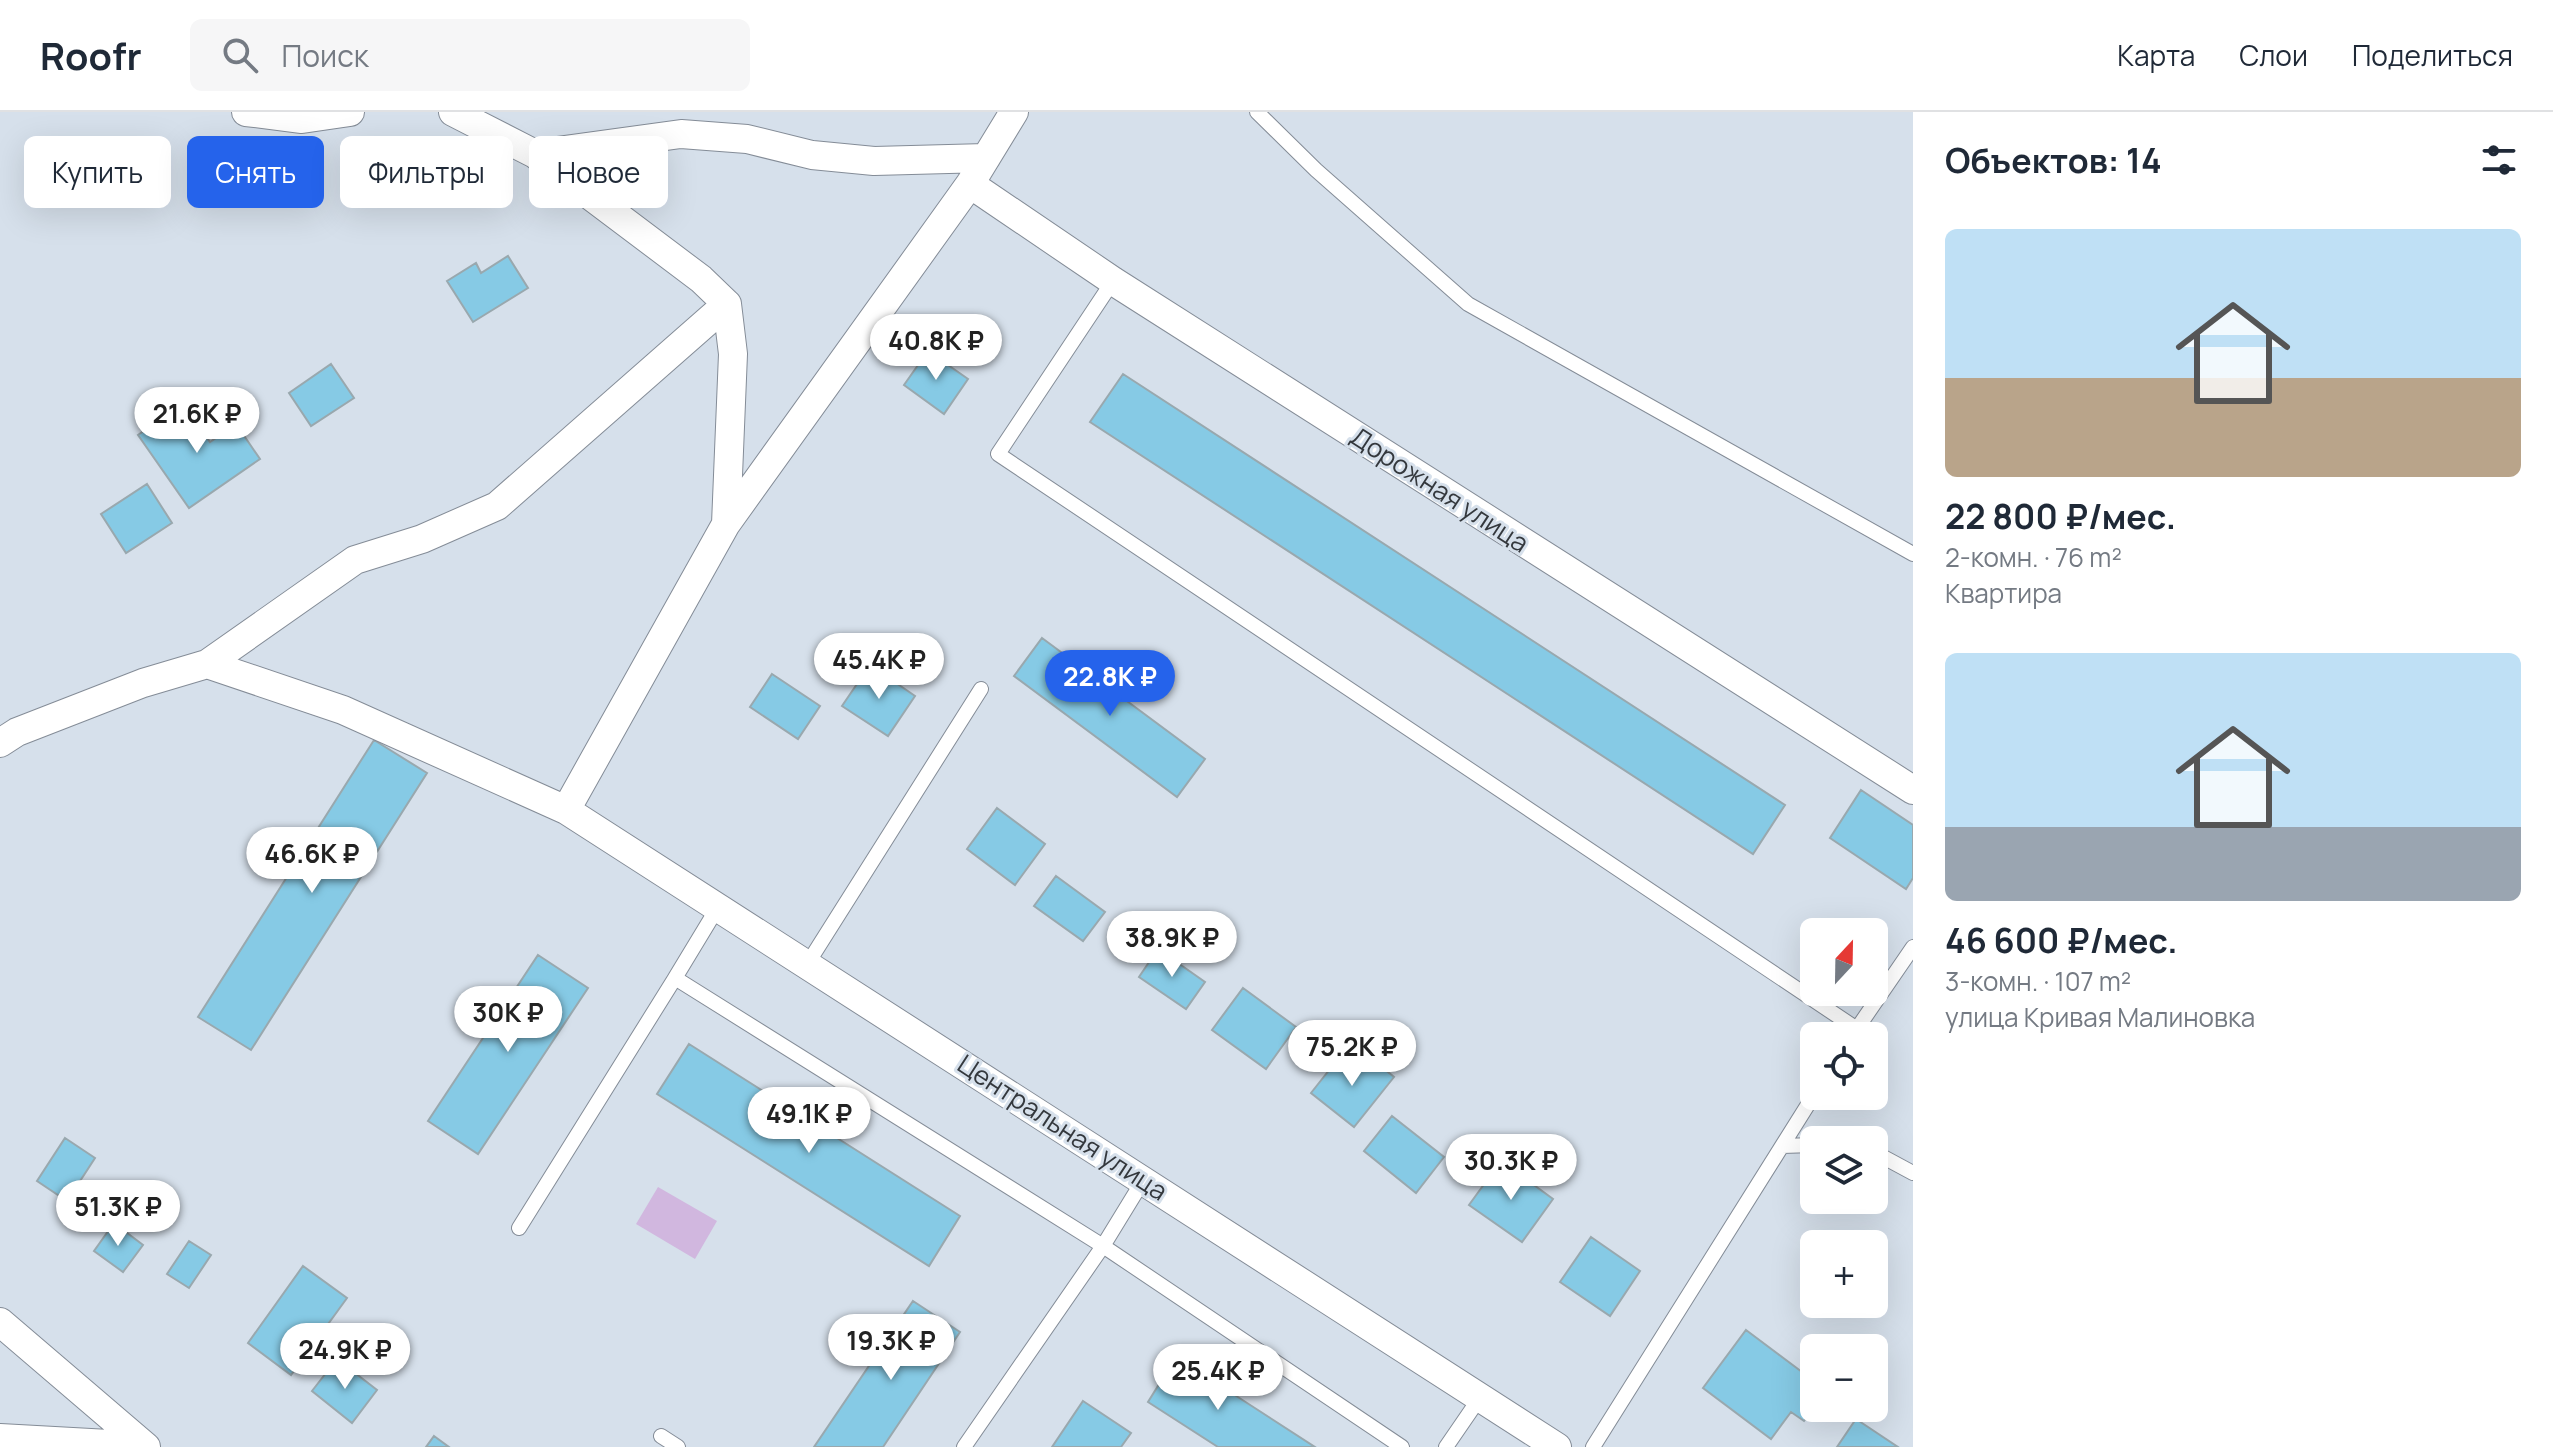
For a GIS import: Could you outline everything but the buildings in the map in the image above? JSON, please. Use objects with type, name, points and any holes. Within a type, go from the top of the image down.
[{"type":"street","points":[[246,112],[302,119],[350,112]]},
{"type":"street","points":[[453,112],[483,121],[529,150]]},
{"type":"street","points":[[566,810],[726,524],[970,184],[1014,112]]},
{"type":"street","points":[[666,136],[681,134],[747,139],[812,155],[874,161],[986,158]]},
{"type":"street","name":"Дорожная улица","points":[[970,184],[1113,281],[1913,790]]},
{"type":"street","points":[[607,208],[701,279],[727,304],[733,354],[726,524]]},
{"type":"street","points":[[0,743],[17,732],[143,683],[207,664],[355,560],[422,539],[497,506],[727,304]]},
{"type":"street","name":"Центральная улица","points":[[207,664],[343,710],[566,810],[1557,1447]]},
{"type":"street","points":[[0,1322],[146,1446]]},
{"type":"street","points":[[0,1438],[146,1446]]},
{"type":"lane","points":[[1257,112],[1316,170],[1468,304],[1913,554]]},
{"type":"lane","points":[[1113,281],[998,454],[1839,1022]]},
{"type":"lane","points":[[808,963],[981,689]]},
{"type":"lane","points":[[519,1228],[718,907]]},
{"type":"lane","points":[[1861,1022],[1913,947]]},
{"type":"lane","points":[[675,978],[1103,1246],[1402,1447]]},
{"type":"lane","points":[[1593,1447],[1805,1110]]},
{"type":"lane","points":[[1782,1146],[1800,1145]]},
{"type":"lane","points":[[1888,1160],[1913,1173]]},
{"type":"lane","points":[[964,1447],[1103,1246],[1144,1179]]},
{"type":"lane","points":[[1446,1447],[1481,1396]]},
{"type":"lane","points":[[661,1436],[678,1447]]},
{"type":"shaded area","points":[[658,1187],[717,1221],[695,1259],[636,1224]]}]
